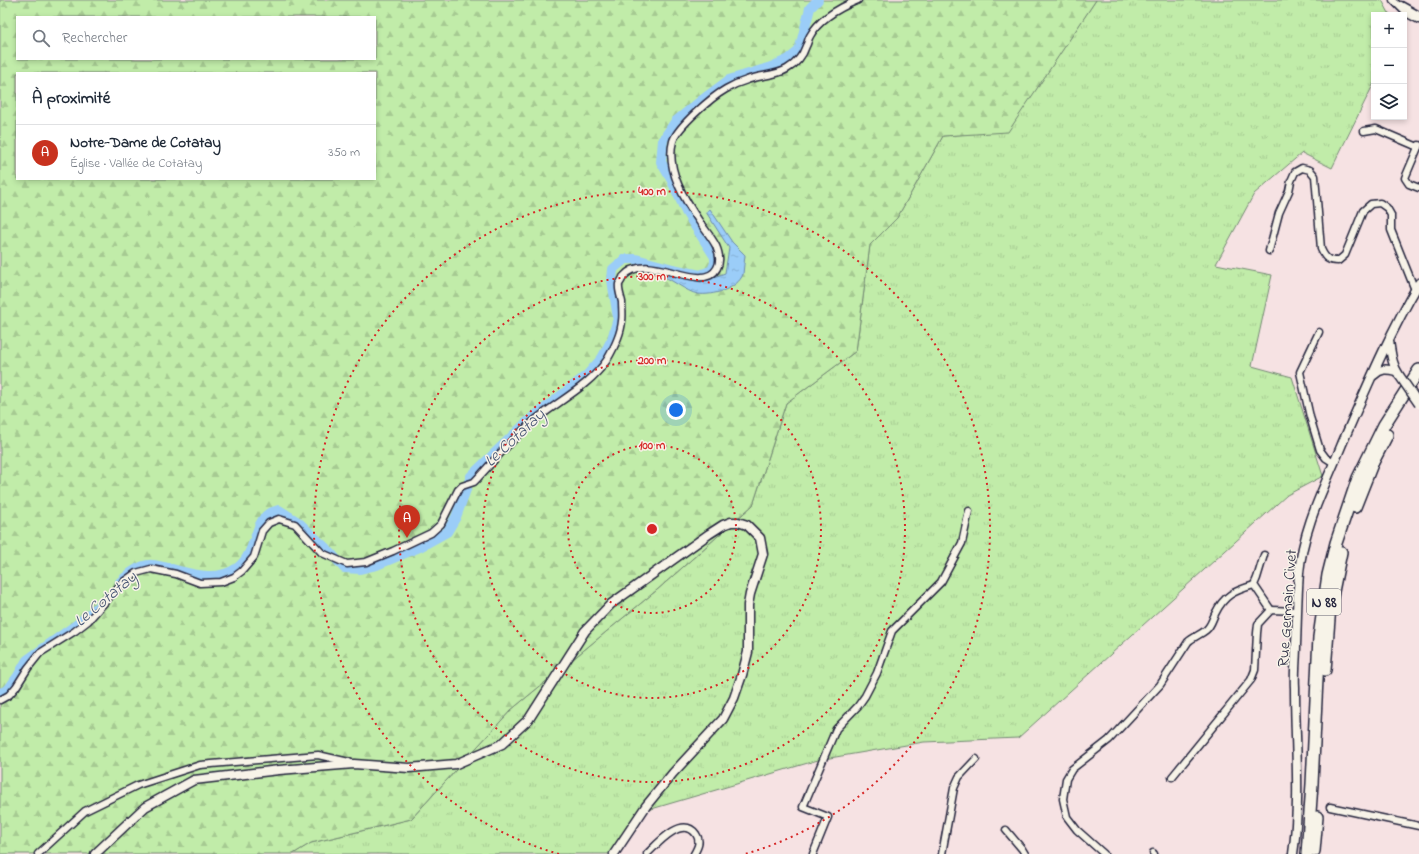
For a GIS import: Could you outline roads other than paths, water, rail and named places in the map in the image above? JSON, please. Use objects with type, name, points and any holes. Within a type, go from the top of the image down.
[{"type":"highway","name":"N 88","points":[[1307,854],[1319,637],[1328,575],[1345,514],[1361,471],[1384,425],[1419,370]]},
{"type":"highway","name":"N 88","points":[[1313,854],[1316,836],[1325,664],[1330,606],[1340,554],[1356,504],[1372,464],[1391,426],[1419,382]]},
{"type":"street","points":[[0,700],[9,695],[16,687],[40,653],[88,621],[122,583],[136,573],[151,569],[176,574],[200,584],[220,582],[234,577],[242,571],[254,557],[262,531],[269,523],[279,519],[295,524],[322,553],[347,564],[366,562],[431,534],[441,524],[458,490],[462,486],[474,482],[527,426],[586,382],[605,362],[612,352],[622,321],[622,303],[619,284],[623,278],[636,267],[654,268],[699,278],[714,273],[718,268],[719,257],[716,246],[691,209],[673,168],[671,148],[674,138],[682,127],[727,88],[749,79],[772,75],[787,69],[803,54],[816,27],[840,10],[858,0]]},
{"type":"street","points":[[1393,0],[1419,15]]},
{"type":"street","points":[[1393,0],[1406,13],[1419,20]]},
{"type":"street","points":[[1364,131],[1376,129],[1418,146],[1405,178],[1409,184],[1419,188]]},
{"type":"street","points":[[1269,251],[1278,213],[1289,191],[1295,172],[1302,168],[1310,170],[1315,176],[1321,249],[1324,256],[1330,261],[1338,261],[1345,255],[1363,211],[1371,204],[1380,203],[1387,208],[1391,215],[1391,230],[1417,286]]},
{"type":"street","name":"Rue Germain Civet","points":[[1293,854],[1297,828],[1294,686],[1297,611],[1299,572],[1306,534],[1334,463],[1372,377],[1417,286]]},
{"type":"street","points":[[1319,332],[1300,372],[1310,417],[1320,450],[1326,458],[1334,463]]},
{"type":"street","points":[[1389,341],[1392,360],[1398,373],[1419,404]]},
{"type":"street","points":[[1372,377],[1381,370],[1387,369],[1398,373]]},
{"type":"street","points":[[813,854],[828,817],[803,807],[836,729],[858,706],[864,696],[877,673],[892,631],[940,582],[962,543],[969,511]]},
{"type":"street","points":[[95,854],[145,807],[194,780],[279,770],[354,764],[409,768],[456,764],[502,744],[529,719],[585,631],[611,604],[723,525],[731,522],[741,522],[747,525],[760,538],[763,554],[750,594],[748,605],[748,652],[734,698],[722,719],[673,773],[646,806],[614,854]]},
{"type":"street","points":[[1104,854],[1077,830],[1067,817],[1063,799],[1066,779],[1072,769],[1109,740],[1160,685],[1188,642],[1192,638],[1206,631],[1223,600],[1235,591],[1254,585],[1264,555]]},
{"type":"street","points":[[1254,585],[1271,610]]},
{"type":"street","points":[[1172,777],[1251,680],[1255,670],[1258,624],[1271,610],[1297,611]]},
{"type":"street","points":[[38,854],[85,811],[138,785],[200,765],[318,755],[354,764]]},
{"type":"street","points":[[942,854],[954,788],[959,776],[976,760]]},
{"type":"street","points":[[1330,807],[1419,826]]},
{"type":"street","points":[[647,854],[671,832],[680,828],[687,828],[694,832],[699,838],[699,846],[694,854]]},
{"type":"street","points":[[1006,830],[1025,854]]},
{"type":"water","points":[[710,209],[732,242],[745,255],[743,274],[736,284],[724,290],[717,293],[698,294],[688,291],[657,274],[656,272],[701,282],[725,273],[729,248],[706,212]]},
{"type":"waterway","name":"Le Cotatay","points":[[120,582],[136,569],[150,565],[200,575],[210,576],[228,573],[237,568],[248,555],[263,519],[269,513],[279,510],[298,522],[330,552],[344,568],[360,569],[377,565],[420,547],[447,532],[456,517],[471,476],[528,421],[587,375],[602,358],[612,339],[618,318],[612,280],[613,269],[625,259],[636,259],[700,275],[712,270],[715,263],[715,257],[686,212],[671,179],[661,162],[663,140],[675,122],[729,80],[771,67],[789,59],[799,51],[810,8],[818,0]]},
{"type":"waterway","name":"Le Cotatay","points":[[0,693],[8,690],[27,660],[76,625],[100,605]]},
{"type":"place","name":"Notre-Dame de Cotatay","points":[[407,538]]}]
